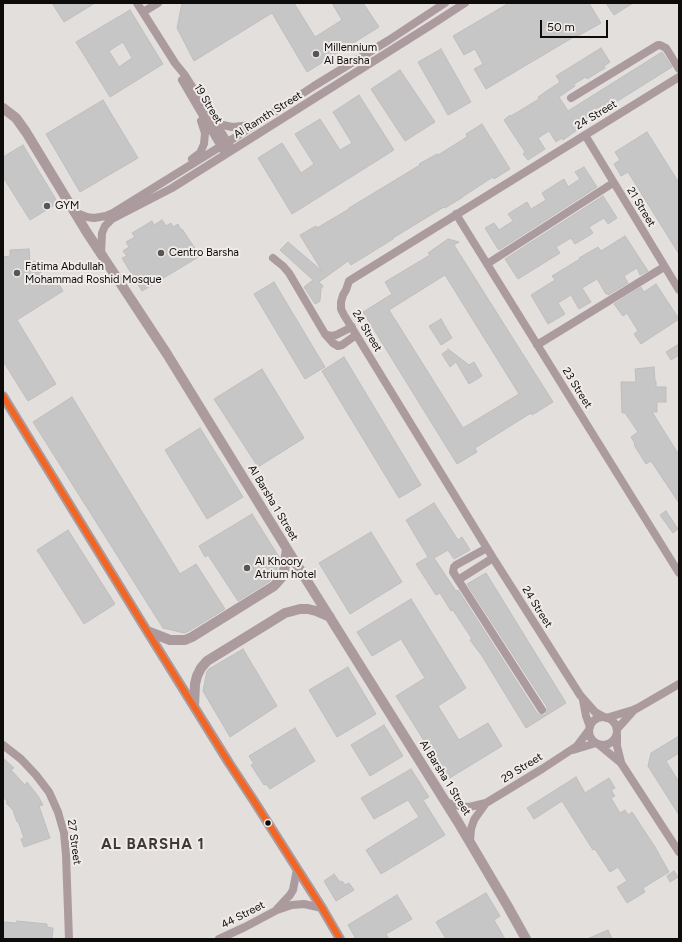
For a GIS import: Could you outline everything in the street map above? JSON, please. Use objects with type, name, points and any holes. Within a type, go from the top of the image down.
[{"type":"street","name":"19 Street","points":[[137,3],[214,122],[224,144]]},
{"type":"street","points":[[143,12],[158,3]]},
{"type":"street","name":"Al Ramth Street","points":[[74,212],[98,218],[113,213],[255,125],[445,3]]},
{"type":"street","name":"Al Ramth Street","points":[[101,254],[102,233],[105,226],[110,221],[172,188],[465,3]]},
{"type":"street","points":[[571,98],[658,45],[666,48],[679,69]]},
{"type":"street","name":"19 Street","points":[[175,63],[179,76],[193,100],[229,152]]},
{"type":"street","name":"24 Street","points":[[605,718],[595,712],[583,699],[493,558],[344,316],[341,309],[341,302],[349,280],[679,77]]},
{"type":"street","points":[[170,178],[180,167],[200,153],[204,144],[204,127],[195,109],[193,100]]},
{"type":"street","name":"Al Barsha 1 Street","points":[[3,108],[16,118],[21,125],[74,212],[168,354],[287,549],[470,841],[526,939]]},
{"type":"street","points":[[214,122],[232,127],[255,125]]},
{"type":"street","name":"21 Street","points":[[584,135],[679,290]]},
{"type":"street","points":[[487,264],[613,183]]},
{"type":"street","name":"23 Street","points":[[456,214],[679,573]]},
{"type":"street","points":[[273,258],[283,266],[289,274],[325,334],[333,343],[338,346],[342,345],[356,335]]},
{"type":"street","points":[[537,345],[664,267]]},
{"type":"street","points":[[325,334],[331,336],[336,335],[352,328]]},
{"type":"street","points":[[3,396],[147,631],[322,908],[340,939]]},
{"type":"street","points":[[488,548],[454,567],[453,572],[542,710]]},
{"type":"street","points":[[147,631],[170,640],[185,640],[192,637],[274,586],[282,577],[287,549]]},
{"type":"street","points":[[458,580],[493,558]]},
{"type":"street","points":[[194,706],[196,680],[201,668],[207,661],[285,612],[300,609],[316,611],[330,617]]},
{"type":"street","points":[[679,684],[636,709],[597,719],[594,721],[589,733],[591,739],[621,763],[679,852]]},
{"type":"street","name":"24 Street","points":[[583,699],[590,728]]},
{"type":"street","points":[[597,744],[608,744],[613,741],[617,732],[636,709]]},
{"type":"street","points":[[605,718],[613,722],[616,726],[617,746],[621,763]]},
{"type":"street","name":"29 Street","points":[[446,802],[469,807],[486,803],[542,770],[577,746],[590,728]]},
{"type":"street","name":"29 Street","points":[[569,751],[597,744]]},
{"type":"street","name":"27 Street","points":[[3,745],[21,759],[36,774],[49,792],[58,812],[64,833],[66,855],[69,939]]},
{"type":"street","name":"29 Street","points":[[470,841],[474,820],[486,803]]},
{"type":"street","name":"44 Street","points":[[277,910],[293,890],[297,869]]},
{"type":"street","name":"44 Street","points":[[219,939],[277,910],[292,905],[300,904],[322,908]]},
{"type":"building","points":[[52,3],[95,3],[64,22]]},
{"type":"building","points":[[182,3],[294,3],[315,37],[342,20],[332,3],[363,3],[379,27],[307,72],[272,13],[194,61],[177,28]]},
{"type":"building","points":[[509,3],[589,3],[601,23],[578,36],[577,35],[486,89],[474,69],[483,64],[475,49],[464,55],[453,36]]},
{"type":"building","points":[[606,3],[633,3],[614,15]]},
{"type":"building","points":[[130,10],[163,64],[110,97],[76,42]],"holes":[[[123,42],[132,58],[119,67],[109,51]]]},
{"type":"building","points":[[601,48],[610,62],[604,66],[605,68],[587,79],[586,77],[574,84],[575,86],[559,97],[568,111],[662,52],[672,67],[576,127],[577,130],[563,140],[562,138],[556,142],[549,131],[538,138],[545,149],[528,160],[523,154],[525,152],[504,120],[510,115],[511,116],[539,99],[538,97],[560,82],[556,76]]},
{"type":"building","points":[[441,49],[471,102],[448,115],[418,62]]},
{"type":"building","points":[[400,70],[435,122],[405,141],[371,89]]},
{"type":"building","points":[[359,95],[394,150],[292,214],[258,158],[282,143],[301,173],[314,164],[295,134],[320,119],[340,150],[352,143],[333,112]]},
{"type":"building","points":[[103,100],[138,158],[80,192],[46,134]]},
{"type":"building","points":[[482,124],[510,169],[494,179],[493,177],[351,265],[348,261],[319,282],[323,286],[321,289],[320,301],[315,304],[304,287],[313,280],[280,250],[288,242],[322,271],[300,235],[316,226],[317,228],[420,165],[419,164],[437,154],[438,155],[467,137],[466,134]]},
{"type":"building","points":[[647,132],[679,183],[679,254],[628,172],[621,176],[614,164],[620,160],[615,152]]},
{"type":"building","points":[[23,145],[58,203],[30,220],[3,177],[3,157]]},
{"type":"building","points":[[584,167],[597,187],[499,250],[498,249],[485,228],[494,223],[499,230],[513,221],[508,214],[527,202],[531,209],[546,200],[542,193],[564,179],[568,187],[580,179],[575,172]]},
{"type":"building","points":[[603,196],[617,218],[608,224],[604,218],[589,227],[593,233],[575,244],[571,238],[556,247],[560,253],[518,279],[505,259]]},
{"type":"building","name":"Centro Barsha","points":[[162,220],[166,226],[171,223],[173,227],[178,224],[200,256],[142,291],[122,258],[127,256],[123,251],[129,247],[126,242],[135,237],[132,233],[152,221],[154,225]]},
{"type":"building","points":[[625,236],[648,271],[640,275],[637,268],[624,276],[628,283],[608,295],[597,279],[582,288],[591,302],[579,309],[571,295],[558,303],[565,314],[548,324],[531,295],[555,280],[552,276],[580,259],[579,258],[598,247],[601,251]]},
{"type":"building","points":[[448,239],[459,242],[454,245],[553,402],[532,415],[531,413],[475,448],[477,452],[457,464],[363,312],[392,294],[385,282],[430,255],[428,253]],"holes":[[[445,275],[519,394],[463,428],[389,310]]]},
{"type":"building","points":[[29,249],[30,262],[40,261],[42,284],[54,276],[63,291],[17,320],[56,384],[28,401],[3,361],[3,257],[10,256],[10,250]]},
{"type":"building","points":[[274,282],[325,367],[305,379],[254,294]]},
{"type":"building","points":[[656,284],[679,319],[641,344],[634,334],[638,331],[627,313],[623,316],[614,304],[641,287],[644,292]]},
{"type":"building","points":[[441,319],[452,338],[441,345],[429,326]]},
{"type":"building","points":[[679,344],[679,355],[671,360],[666,352]]},
{"type":"building","points":[[448,349],[469,365],[474,362],[482,376],[469,384],[456,362],[450,367],[442,354]]},
{"type":"building","points":[[344,357],[421,485],[399,498],[322,371]]},
{"type":"building","points":[[654,367],[656,387],[666,387],[666,402],[657,402],[657,412],[652,412],[679,455],[679,503],[651,461],[646,464],[634,445],[635,444],[631,437],[638,432],[625,413],[622,413],[621,382],[636,382],[635,369]]},
{"type":"building","points":[[262,369],[304,438],[258,467],[214,399]]},
{"type":"building","points":[[72,397],[180,574],[196,564],[225,609],[189,631],[184,633],[163,628],[33,422]]},
{"type":"building","points":[[200,428],[243,497],[207,519],[165,450]]},
{"type":"building","points":[[434,503],[458,540],[462,537],[470,550],[454,559],[448,550],[434,558],[456,591],[458,590],[537,713],[540,715],[545,715],[547,712],[547,707],[467,584],[486,573],[566,703],[526,728],[482,656],[470,640],[472,639],[453,610],[451,611],[440,593],[436,595],[416,564],[428,557],[406,520]]},
{"type":"building","points":[[666,511],[678,529],[673,533],[660,515]]},
{"type":"building","name":"Al Khoory Atrium hotel","points":[[252,514],[279,557],[276,575],[270,581],[238,601],[208,555],[205,557],[199,546]]},
{"type":"building","points":[[68,530],[115,604],[84,624],[37,550]]},
{"type":"building","points":[[371,532],[402,582],[350,614],[319,563]]},
{"type":"building","points":[[411,599],[466,688],[438,706],[459,740],[488,723],[502,746],[448,779],[396,696],[425,678],[401,639],[372,656],[357,632]]},
{"type":"building","points":[[243,649],[277,706],[230,737],[203,691],[207,671]]},
{"type":"building","points":[[348,667],[376,714],[337,737],[309,690]]},
{"type":"building","points":[[384,725],[403,756],[370,776],[351,745]]},
{"type":"building","points":[[295,728],[315,761],[270,789],[266,784],[264,785],[251,765],[254,764],[249,756]]},
{"type":"building","points":[[679,736],[679,753],[666,761],[679,782],[679,815],[648,766],[651,753]]},
{"type":"building","points":[[3,758],[14,768],[11,770],[25,785],[27,782],[38,796],[43,805],[39,806],[50,838],[24,847],[21,839],[24,838],[18,821],[17,822],[13,810],[6,803],[7,801],[3,797]]},
{"type":"building","points":[[411,769],[429,797],[423,800],[445,835],[381,874],[366,850],[419,817],[408,800],[374,819],[361,798]]},
{"type":"building","points":[[576,777],[585,793],[609,778],[615,788],[611,790],[615,796],[611,798],[620,813],[625,810],[628,815],[632,812],[655,847],[669,872],[643,888],[645,892],[627,903],[617,887],[627,881],[618,867],[610,872],[595,849],[593,850],[562,801],[534,819],[527,808]]},
{"type":"building","points":[[674,871],[678,877],[670,882],[667,876]]},
{"type":"building","points":[[334,874],[340,882],[342,881],[345,885],[349,883],[354,890],[336,901],[324,881]]},
{"type":"building","points":[[486,893],[500,916],[494,920],[505,939],[446,939],[436,922]]},
{"type":"building","points":[[397,895],[412,919],[386,934],[389,939],[356,939],[348,925]]},
{"type":"building","points":[[17,921],[47,924],[47,927],[53,928],[52,939],[3,939],[3,922],[17,923]]},
{"type":"building","points":[[608,930],[612,939],[587,939]]},
{"type":"transit line","points":[[3,396],[147,631],[322,908],[340,939]]},
{"type":"place","name":"Millennium Al Barsha","points":[[316,54]]},
{"type":"place","name":"GYM","points":[[47,206]]},
{"type":"place","name":"Centro Barsha","points":[[161,253]]},
{"type":"place","name":"Fatima Abdullah Mohammad Roshid Mosque","points":[[17,273]]},
{"type":"place","name":"Al Khoory Atrium hotel","points":[[247,568]]},
{"type":"district","name":"AL BARSHA 1","points":[[153,845]]}]
